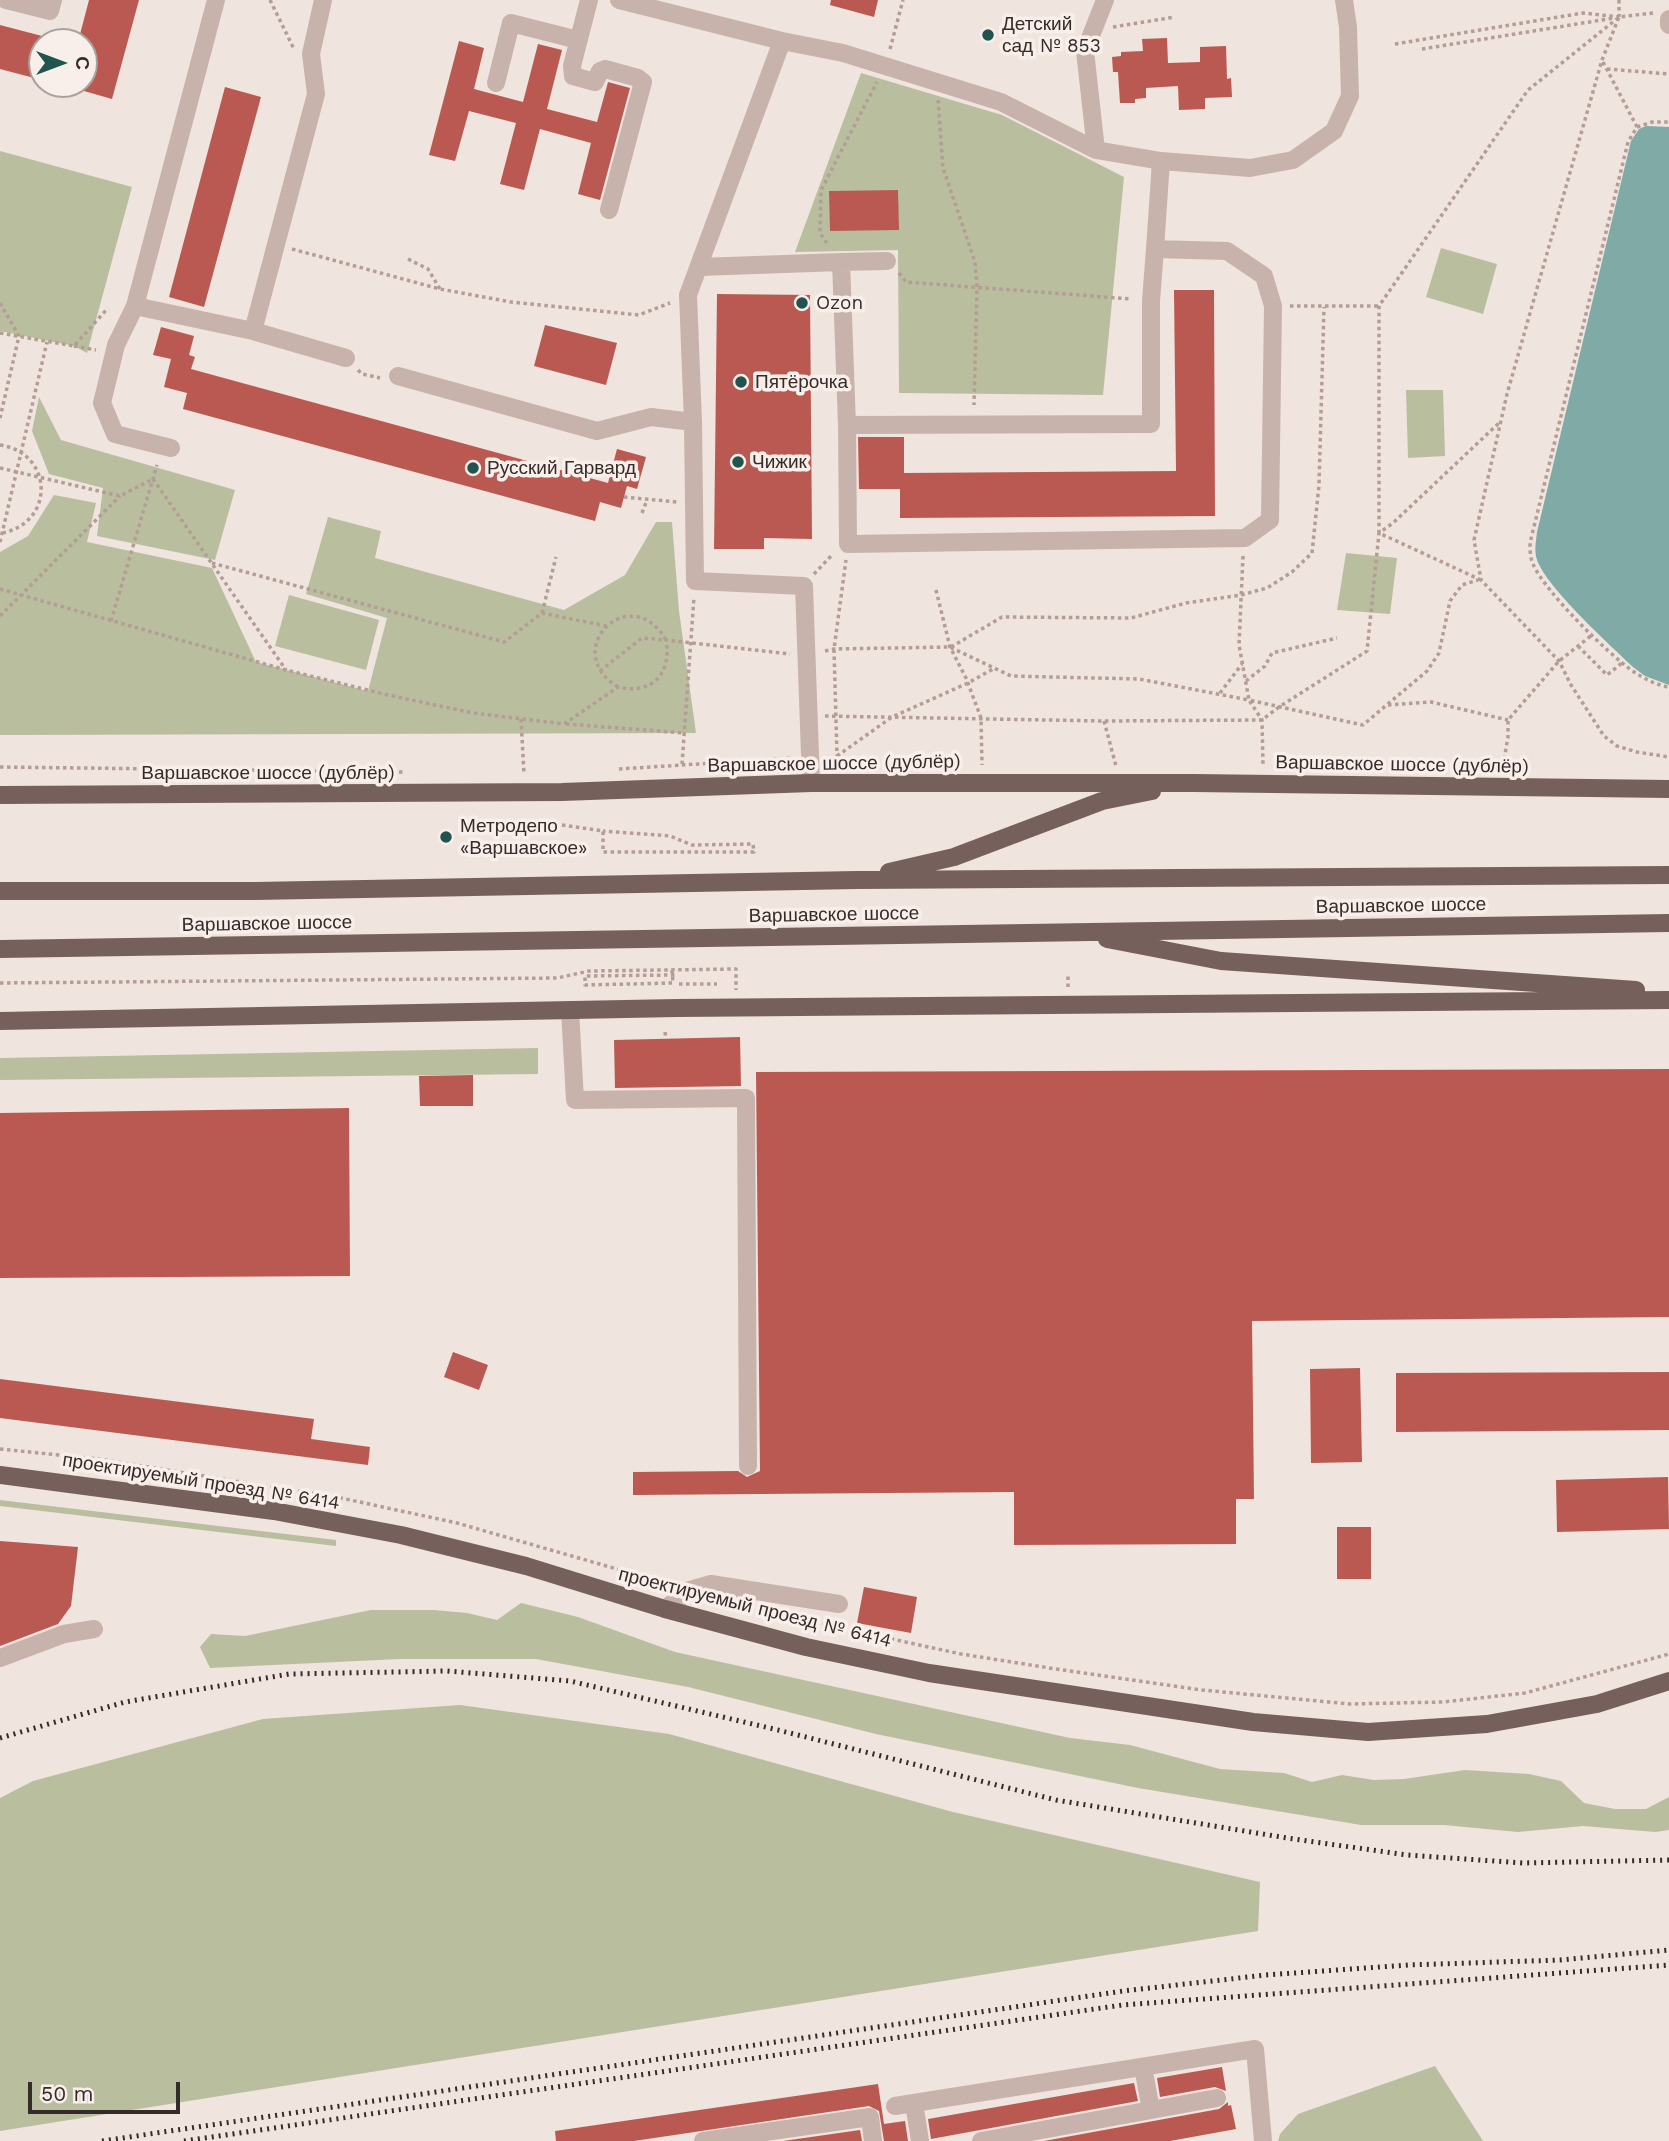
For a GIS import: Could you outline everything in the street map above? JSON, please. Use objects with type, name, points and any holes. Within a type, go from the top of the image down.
[{"type":"main road","name":"Варшавское шоссе (дублёр)","points":[[0,795],[562,792],[811,783],[1194,783],[1669,789]]},
{"type":"main road","points":[[857,880],[954,858],[1102,801],[1194,783]]},
{"type":"main road","name":"Варшавское шоссе","points":[[0,891],[255,891],[857,880],[1669,876]]},
{"type":"main road","name":"Варшавское шоссе","points":[[0,949],[1669,923]]},
{"type":"main road","points":[[1073,932],[1221,961],[1669,993]]},
{"type":"main road","points":[[0,1021],[570,1010],[1669,999]]},
{"type":"main road","name":"проектируемый проезд № 6414","points":[[0,1475],[274,1511],[401,1535],[526,1566],[666,1609],[806,1647],[929,1673],[1253,1722],[1368,1732],[1487,1724],[1597,1704],[1669,1681]]},
{"type":"street","points":[[6,0],[50,12],[53,0]]},
{"type":"street","points":[[171,448],[115,434],[102,403],[116,345],[135,306],[216,0]]},
{"type":"street","points":[[253,331],[316,94],[311,54],[323,0]]},
{"type":"street","points":[[589,0],[572,66],[573,76],[595,82],[600,71],[605,69],[638,78],[643,82],[609,210]]},
{"type":"street","points":[[619,0],[782,41],[843,53],[937,82],[1000,102],[1097,150],[1161,162],[1250,167],[1293,160],[1334,131],[1350,96],[1349,36],[1345,0]]},
{"type":"street","points":[[1097,150],[1085,51],[1105,0]]},
{"type":"street","points":[[496,83],[511,23],[578,40]]},
{"type":"street","points":[[782,41],[688,295],[695,581],[804,586],[811,783]]},
{"type":"street","points":[[847,425],[1151,424],[1151,301],[1161,162]]},
{"type":"street","points":[[841,262],[848,544],[1245,538],[1270,520],[1273,306],[1264,276],[1227,251],[1155,249]]},
{"type":"street","points":[[699,267],[887,261]]},
{"type":"street","points":[[135,306],[253,331],[346,358]]},
{"type":"street","points":[[392,378],[597,431],[651,417],[693,422]]},
{"type":"street","points":[[570,1010],[575,1100],[746,1098],[748,1466]]},
{"type":"street","points":[[666,1609],[690,1590],[711,1584],[839,1604]]},
{"type":"street","points":[[0,1658],[64,1634],[94,1629]]},
{"type":"street","points":[[895,2106],[1255,2049],[1263,2141]]},
{"type":"street","points":[[1143,2067],[1150,2110]]},
{"type":"street","points":[[981,2141],[1217,2098]]},
{"type":"street","points":[[914,2103],[920,2141]]},
{"type":"street","points":[[703,2141],[870,2117],[873,2141]]},
{"type":"path","points":[[841,262],[820,233],[821,190],[886,66],[902,0]]},
{"type":"path","points":[[1480,580],[1474,540],[1501,420],[1602,60],[1619,17],[1619,0]]},
{"type":"path","points":[[1395,44],[1583,13],[1665,19]]},
{"type":"path","points":[[1094,30],[1175,17]]},
{"type":"path","points":[[1422,49],[1619,17]]},
{"type":"path","points":[[809,716],[1104,721],[1262,720],[1367,651],[1379,533],[1379,306],[1528,90],[1619,17]]},
{"type":"path","points":[[1602,60],[1637,127]]},
{"type":"path","points":[[1607,69],[1669,74]]},
{"type":"path","points":[[937,82],[943,167],[975,262],[977,287],[973,425]]},
{"type":"path","points":[[1669,122],[1652,122],[1637,127],[1628,142],[1530,543],[1533,565],[1548,587],[1592,635],[1622,663],[1654,683],[1669,687]]},
{"type":"path","points":[[276,245],[440,289],[512,302],[639,315],[664,306]]},
{"type":"path","points":[[408,259],[428,269],[440,289]]},
{"type":"path","points":[[887,261],[906,282],[1151,301]]},
{"type":"path","points":[[0,303],[19,337],[0,418]]},
{"type":"path","points":[[1273,306],[1379,306]]},
{"type":"path","points":[[950,647],[1002,617],[1131,618],[1186,603],[1241,595],[1267,588],[1292,572],[1312,553],[1319,485],[1324,307]]},
{"type":"path","points":[[74,346],[107,308]]},
{"type":"path","points":[[0,332],[97,350]]},
{"type":"path","points":[[0,542],[47,342]]},
{"type":"path","points":[[362,373],[392,378]]},
{"type":"path","points":[[1379,533],[1401,516],[1501,420]]},
{"type":"path","points":[[0,445],[21,452],[37,469],[41,498],[35,512],[25,524],[13,531],[1,533]]},
{"type":"path","points":[[0,468],[120,496]]},
{"type":"path","points":[[0,616],[120,496],[153,479]]},
{"type":"path","points":[[153,479],[285,670]]},
{"type":"path","points":[[111,621],[153,479]]},
{"type":"path","points":[[624,497],[683,502]]},
{"type":"path","points":[[642,513],[647,500]]},
{"type":"path","points":[[1379,533],[1480,580],[1559,661],[1604,736],[1617,746],[1669,757]]},
{"type":"path","points":[[842,766],[837,756],[834,649],[848,544]]},
{"type":"path","points":[[212,563],[504,642],[542,613],[556,557]]},
{"type":"path","points":[[1241,575],[1239,645],[1250,700],[1262,720],[1263,768]]},
{"type":"path","points":[[599,671],[642,638],[807,656],[834,649],[950,647],[1011,676],[1139,679],[1220,693],[1363,725],[1427,671],[1439,653],[1450,601],[1462,585],[1480,580]]},
{"type":"path","points":[[616,769],[682,765],[695,581]]},
{"type":"path","points":[[0,589],[285,670],[448,708],[521,719],[685,733]]},
{"type":"path","points":[[936,590],[950,647],[981,718],[982,767]]},
{"type":"path","points":[[542,613],[606,626]]},
{"type":"path","points":[[627,616],[651,621],[660,629],[666,640],[667,664],[653,683],[629,690],[607,681],[599,671],[595,648],[606,626],[616,619],[627,616]]},
{"type":"path","points":[[1503,766],[1508,720],[1559,661],[1592,635]]},
{"type":"path","points":[[1246,681],[1265,666],[1272,653],[1337,638]]},
{"type":"path","points":[[1578,646],[1607,675],[1622,663]]},
{"type":"path","points":[[1220,693],[1243,664]]},
{"type":"path","points":[[837,756],[892,717],[995,668]]},
{"type":"path","points":[[564,723],[618,687]]},
{"type":"path","points":[[1386,706],[1431,702],[1508,720]]},
{"type":"path","points":[[521,719],[524,774]]},
{"type":"path","points":[[1104,721],[1117,768]]},
{"type":"path","points":[[0,767],[414,772]]},
{"type":"path","points":[[562,825],[670,836],[692,845],[753,844],[754,852],[603,852],[603,831]]},
{"type":"path","points":[[673,973],[673,983],[585,985],[585,976],[736,969],[736,990]]},
{"type":"path","points":[[0,983],[557,978],[589,971],[673,973]]},
{"type":"path","points":[[679,984],[717,984]]},
{"type":"path","points":[[666,1032],[666,1039]]},
{"type":"green space","points":[[861,73],[1002,115],[1124,177],[1103,395],[899,393],[898,250],[795,252]]},
{"type":"green space","points":[[0,151],[132,187],[87,353],[74,346],[0,331]]},
{"type":"green space","points":[[1441,248],[1497,264],[1483,314],[1426,297]]},
{"type":"green space","points":[[1406,390],[1443,390],[1445,456],[1408,458]]},
{"type":"green space","points":[[39,397],[61,440],[235,490],[215,560],[97,536],[103,488],[49,474],[32,431]]},
{"type":"green space","points":[[54,495],[96,503],[87,542],[212,568],[256,662],[368,691],[387,618],[306,594],[328,517],[381,531],[375,558],[564,610],[625,575],[656,522],[672,522],[679,611],[696,733],[0,735],[0,552],[28,536]]},
{"type":"green space","points":[[1346,553],[1397,558],[1390,614],[1337,610]]},
{"type":"green space","points":[[289,595],[379,620],[366,670],[275,646]]},
{"type":"green space","points":[[538,1048],[538,1074],[0,1080],[0,1058]]},
{"type":"green space","points":[[0,1500],[336,1540],[336,1546],[0,1506]]},
{"type":"green space","points":[[521,1603],[578,1617],[675,1652],[1070,1738],[1130,1745],[1220,1769],[1284,1773],[1312,1782],[1342,1775],[1374,1780],[1404,1779],[1465,1770],[1529,1774],[1561,1781],[1584,1803],[1615,1809],[1646,1809],[1669,1797],[1669,1830],[1655,1832],[1583,1826],[1518,1832],[1444,1825],[1361,1825],[1138,1788],[876,1734],[688,1687],[536,1659],[400,1659],[210,1668],[200,1647],[211,1634],[245,1636],[371,1610],[434,1610],[467,1613],[497,1620]]},
{"type":"green space","points":[[460,1705],[669,1734],[953,1812],[1260,1882],[1258,1931],[0,2131],[0,1798],[33,1781],[263,1719]]},
{"type":"green space","points":[[1435,2066],[1483,2141],[1278,2141],[1280,2134],[1298,2114]]},
{"type":"water","points":[[1646,126],[1669,127],[1669,685],[1645,676],[1633,667],[1580,616],[1543,572],[1535,550],[1537,532],[1631,141],[1639,129]]},
{"type":"building","points":[[89,0],[139,0],[112,99],[98,95],[98,28],[82,28]]},
{"type":"building","points":[[831,0],[878,0],[874,17],[830,5]]},
{"type":"building","points":[[0,25],[28,32],[28,76],[0,69]]},
{"type":"building","points":[[1167,38],[1168,63],[1200,62],[1200,47],[1226,46],[1227,79],[1231,78],[1232,97],[1205,98],[1205,109],[1179,110],[1178,86],[1146,88],[1146,98],[1135,99],[1135,103],[1120,103],[1118,72],[1113,72],[1112,57],[1121,56],[1121,52],[1143,51],[1142,39]]},
{"type":"building","points":[[459,41],[484,48],[474,89],[523,102],[538,44],[562,50],[547,109],[597,122],[608,82],[630,88],[600,200],[578,194],[591,143],[540,129],[524,190],[500,184],[516,123],[469,111],[455,161],[429,155]]},
{"type":"building","points":[[225,87],[261,97],[204,307],[169,297]]},
{"type":"building","points":[[898,190],[899,230],[830,231],[829,191]]},
{"type":"building","points":[[1174,290],[1214,290],[1215,516],[900,518],[900,489],[859,489],[858,437],[904,437],[904,473],[1176,471]]},
{"type":"building","name":"Пятёрочка","points":[[717,294],[810,295],[812,539],[764,538],[764,549],[714,549]]},
{"type":"building","points":[[545,325],[617,343],[606,385],[534,366]]},
{"type":"building","points":[[161,327],[194,336],[189,355],[195,357],[191,369],[608,483],[617,449],[646,457],[637,489],[627,486],[621,508],[600,502],[595,521],[183,409],[187,393],[164,387],[171,359],[153,355]]},
{"type":"building","points":[[740,1037],[741,1086],[615,1088],[614,1040]]},
{"type":"building","points":[[1669,1069],[1669,1317],[1252,1321],[1254,1499],[1236,1499],[1236,1544],[1014,1545],[1014,1492],[633,1495],[633,1472],[738,1471],[747,1477],[760,1471],[756,1072]]},
{"type":"building","points":[[473,1075],[473,1106],[420,1106],[419,1076]]},
{"type":"building","points":[[349,1108],[350,1276],[0,1278],[0,1113]]},
{"type":"building","points":[[453,1352],[488,1365],[479,1390],[444,1377]]},
{"type":"building","points":[[1360,1368],[1362,1462],[1311,1463],[1310,1369]]},
{"type":"building","points":[[1669,1372],[1669,1430],[1396,1432],[1396,1373]]},
{"type":"building","points":[[0,1379],[314,1419],[311,1439],[370,1447],[368,1465],[0,1418]]},
{"type":"building","points":[[1668,1477],[1669,1529],[1557,1532],[1556,1480]]},
{"type":"building","points":[[1337,1527],[1371,1527],[1371,1579],[1337,1579]]},
{"type":"building","points":[[0,1541],[78,1547],[71,1606],[58,1624],[0,1646]]},
{"type":"building","points":[[864,1587],[917,1597],[911,1633],[857,1623]]},
{"type":"building","points":[[1222,2067],[1226,2091],[1215,2087],[1160,2097],[1157,2078]]},
{"type":"building","points":[[1134,2083],[1138,2101],[931,2139],[928,2119]]},
{"type":"building","points":[[878,2084],[884,2124],[905,2121],[908,2141],[884,2141],[879,2111],[869,2106],[634,2141],[556,2141],[555,2131]]},
{"type":"building","points":[[1228,2102],[1236,2129],[1170,2141],[1044,2141],[1219,2109]]},
{"type":"building","points":[[860,2130],[862,2141],[783,2141]]},
{"type":"railway","points":[[0,1738],[125,1702],[289,1674],[447,1671],[570,1681],[1056,1800],[1287,1838],[1407,1855],[1523,1863],[1669,1860]]},
{"type":"railway","points":[[102,2141],[1123,1991],[1266,1975],[1408,1965],[1560,1960],[1669,1950]]},
{"type":"railway","points":[[184,2141],[1122,2005],[1669,1965]]},
{"type":"place","name":"Детский сад № 853","points":[[988,35]]},
{"type":"place","name":"Ozon","points":[[802,303]]},
{"type":"place","name":"Пятёрочка","points":[[741,382]]},
{"type":"place","name":"Чижик","points":[[738,462]]},
{"type":"place","name":"Русский Гарвард","points":[[473,468]]},
{"type":"place","name":"Метродепо «Варшавское»","points":[[446,837]]}]
